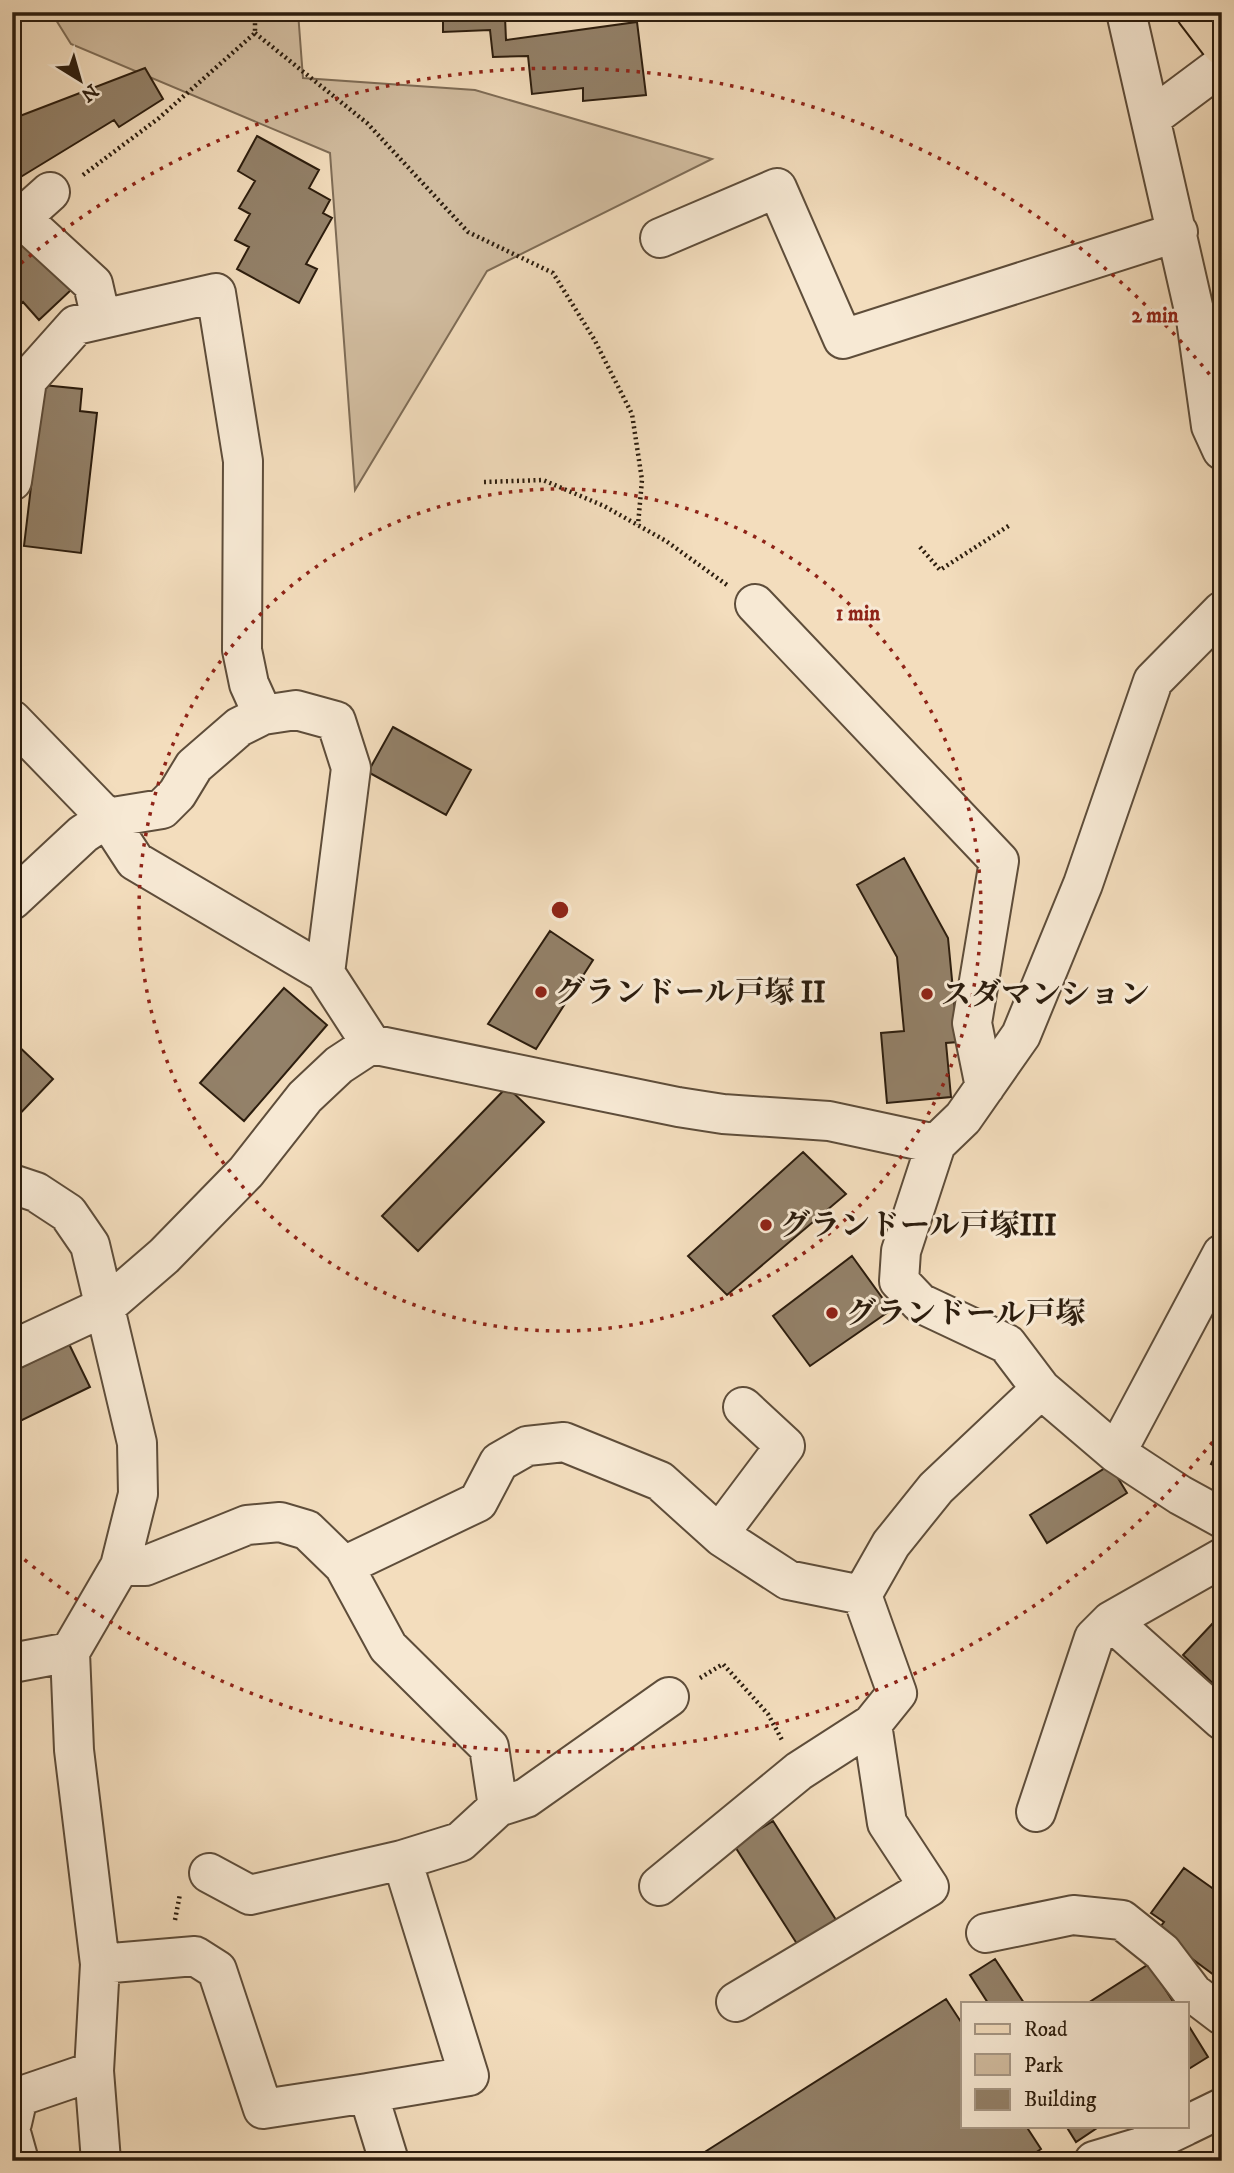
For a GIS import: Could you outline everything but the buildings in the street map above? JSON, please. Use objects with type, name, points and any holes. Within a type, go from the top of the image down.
[{"type":"main road","points":[[1196,12],[1222,46]]},
{"type":"street","points":[[1126,12],[1196,319],[1211,426],[1222,450]]},
{"type":"street","points":[[1151,118],[1222,65]]},
{"type":"street","points":[[660,238],[777,188],[843,339],[1178,232]]},
{"type":"street","points":[[50,192],[21,218],[93,284],[101,319]]},
{"type":"street","points":[[12,481],[27,380],[76,326],[216,293],[243,461],[242,650],[249,684],[262,715]]},
{"type":"street","points":[[755,604],[999,861],[972,1023],[985,1087]]},
{"type":"street","points":[[1222,611],[1153,681],[1078,897],[1021,1035],[963,1118],[936,1144],[901,1251],[899,1280],[920,1303],[1007,1344],[1041,1389],[1116,1452],[1180,1495],[1222,1518]]},
{"type":"street","points":[[12,900],[83,834],[107,818],[162,809],[177,794],[194,766],[239,727],[262,715],[296,710],[336,721],[351,768],[325,974]]},
{"type":"street","points":[[12,720],[107,818],[135,861],[325,974],[371,1044]]},
{"type":"street","points":[[12,1350],[106,1306],[164,1256],[246,1172],[305,1097],[339,1065],[371,1044],[678,1107],[723,1114],[829,1121],[936,1144]]},
{"type":"street","points":[[12,1184],[36,1192],[68,1213],[90,1245],[137,1443],[138,1494],[120,1566],[70,1652],[74,1750],[100,1964],[94,2071],[101,2161]]},
{"type":"street","points":[[1116,1452],[1211,1300],[1222,1254]]},
{"type":"street","points":[[659,1886],[799,1771],[872,1724],[897,1693],[862,1595],[891,1544],[936,1488],[1041,1389]]},
{"type":"street","points":[[719,1534],[785,1446],[743,1407]]},
{"type":"street","points":[[344,1566],[478,1502],[499,1462],[527,1446],[564,1442],[660,1481],[719,1534],[788,1580],[862,1595]]},
{"type":"street","points":[[120,1566],[145,1566],[247,1525],[280,1522],[307,1530],[344,1566],[388,1647],[489,1748],[498,1807]]},
{"type":"street","points":[[1037,1812],[1094,1638],[1111,1621],[1222,1558]]},
{"type":"street","points":[[1111,1621],[1222,1720]]},
{"type":"street","points":[[12,1663],[70,1652]]},
{"type":"street","points":[[209,1873],[250,1895],[402,1860],[460,1842],[498,1807],[526,1798],[669,1697]]},
{"type":"street","points":[[736,2002],[929,1887],[887,1823],[872,1724]]},
{"type":"street","points":[[100,1964],[195,1956],[217,1970],[263,2109],[469,2076],[402,1860]]},
{"type":"street","points":[[986,1933],[1073,1915],[1122,1920],[1162,1952],[1194,1993],[1222,2015]]},
{"type":"street","points":[[12,2123],[18,2097],[94,2071]]},
{"type":"street","points":[[368,2093],[389,2161]]},
{"type":"street","points":[[1188,2124],[1222,2108]]},
{"type":"street","points":[[1094,2161],[1141,2147],[1180,2128]]},
{"type":"street","points":[[12,2136],[19,2161]]},
{"type":"path","points":[[50,192],[82,175],[159,118],[255,33],[255,12]]},
{"type":"path","points":[[255,33],[367,123],[468,232],[553,274],[594,339],[632,414],[642,480],[638,525]]},
{"type":"path","points":[[484,482],[543,480],[604,506],[638,525],[755,604]]},
{"type":"path","points":[[920,547],[940,569],[1010,525]]},
{"type":"path","points":[[669,1697],[723,1664],[768,1714],[799,1771]]},
{"type":"path","points":[[168,1958],[184,1872],[209,1873]]},
{"type":"green space","points":[[51,12],[298,12],[303,78],[475,90],[712,159],[487,271],[355,490],[330,153],[71,44]]},
{"type":"place","name":"グランドール戸塚 II","points":[[541,992]]},
{"type":"place","name":"スダマンション","points":[[927,994]]},
{"type":"place","name":"グランドール戸塚III","points":[[766,1225]]},
{"type":"place","name":"グランドール戸塚","points":[[832,1313]]}]
